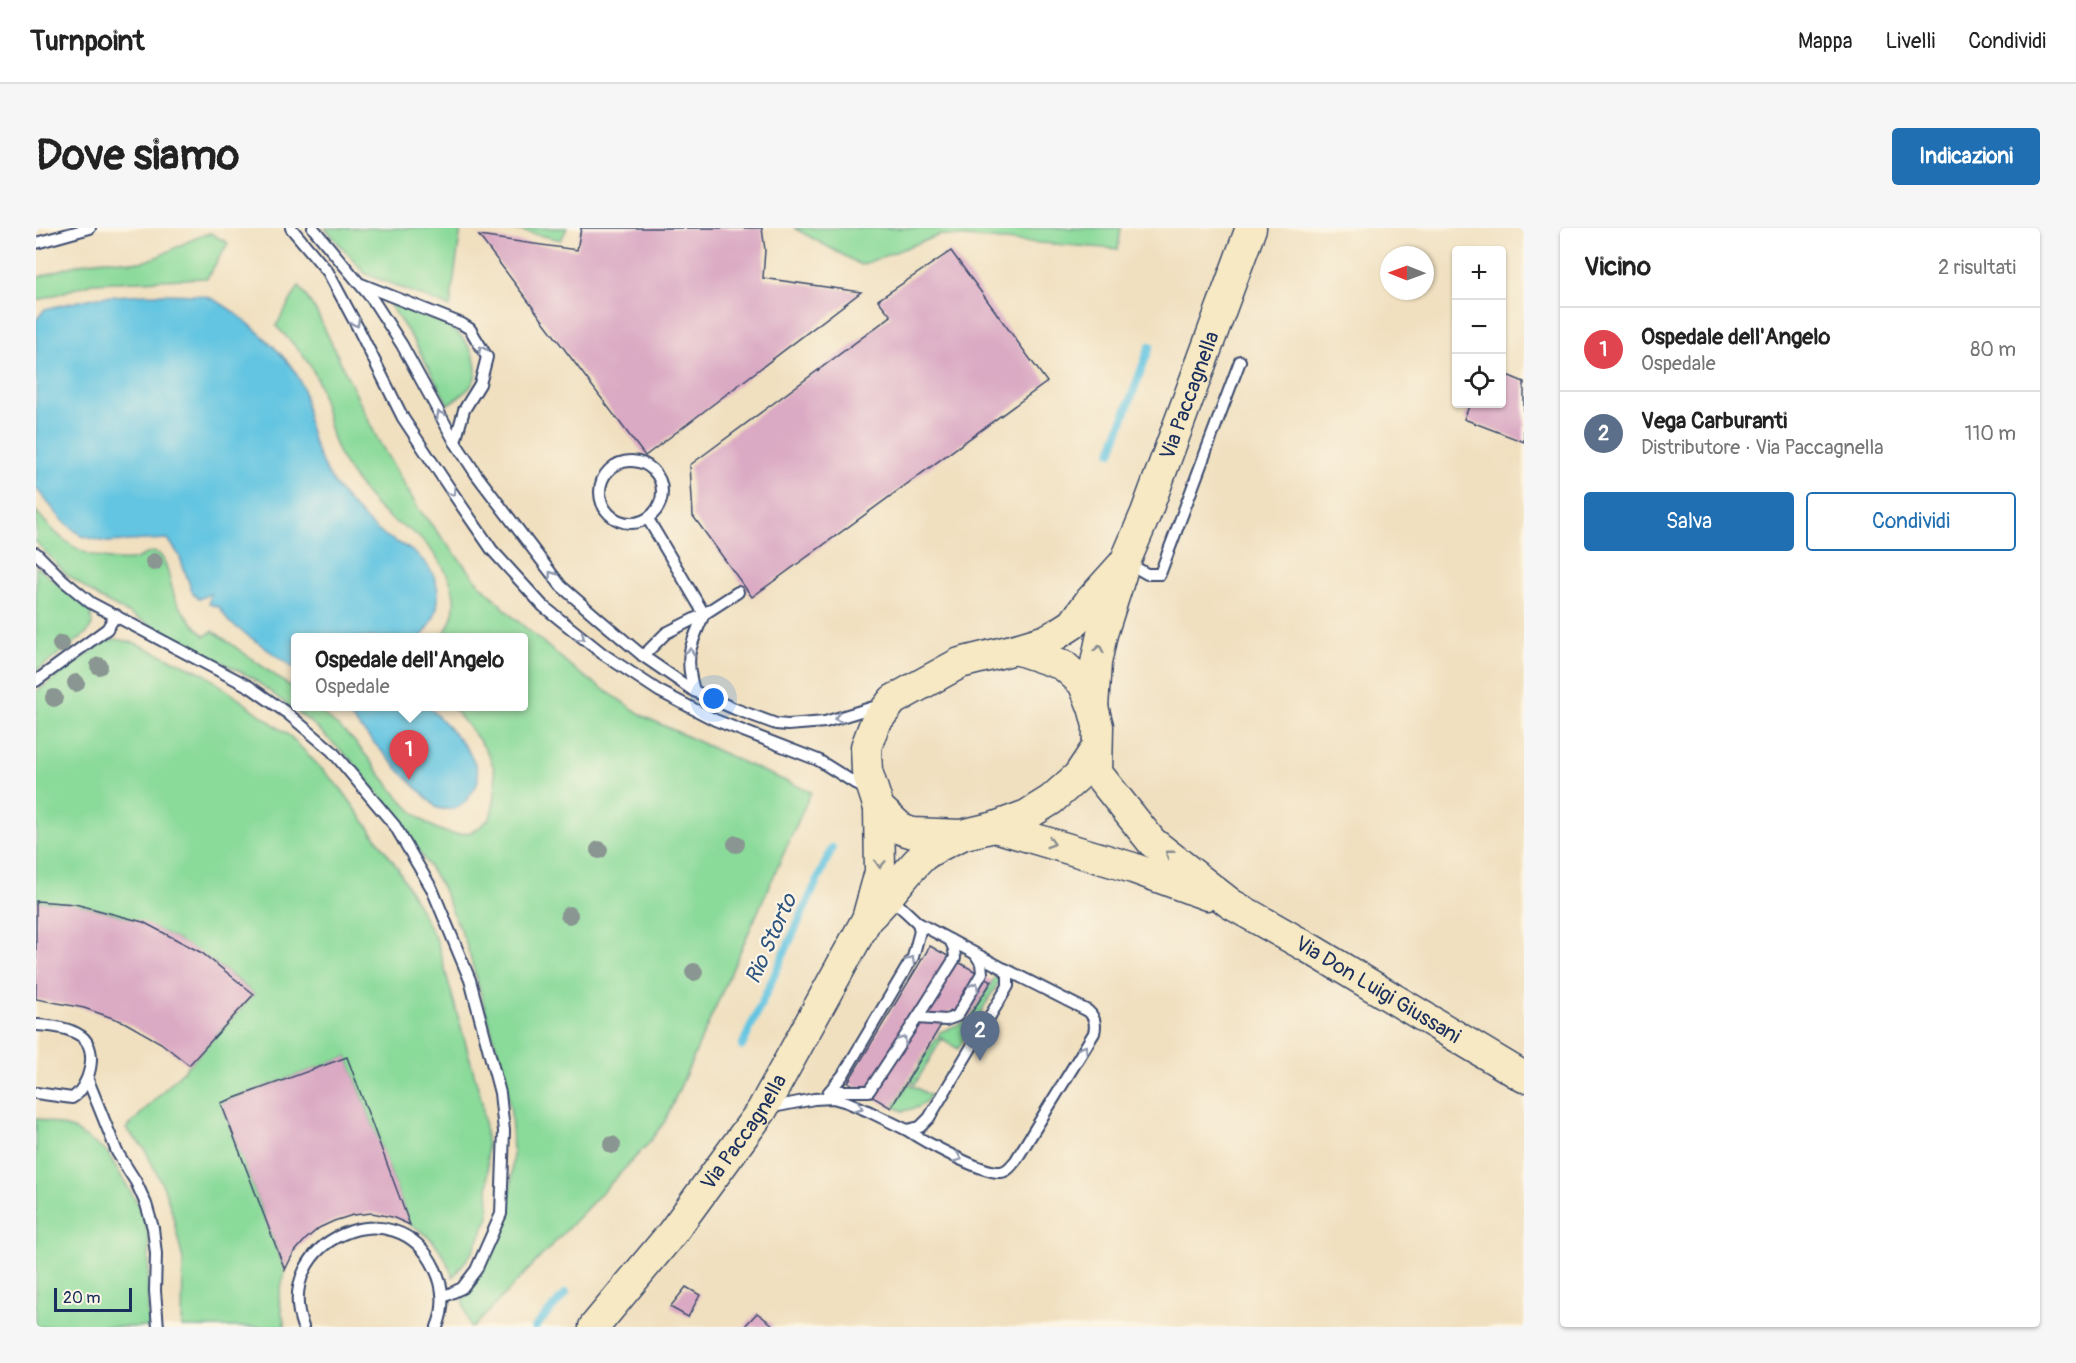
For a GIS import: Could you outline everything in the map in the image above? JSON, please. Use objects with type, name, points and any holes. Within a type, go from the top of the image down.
[{"type":"main road","name":"Via Paccagnella","points":[[1093,707],[1096,663],[1102,634],[1125,562],[1146,513],[1251,228]]},
{"type":"main road","name":"Via Paccagnella","points":[[1017,650],[1046,640],[1072,624],[1125,562]]},
{"type":"main road","points":[[1017,650],[1063,665],[1083,683],[1098,726],[1096,749],[1078,776],[1051,800],[1027,815],[995,827],[961,835],[913,833],[903,830],[876,802],[867,771],[866,747],[875,723],[893,700],[960,663],[1017,650]]},
{"type":"main road","name":"Via Don Luigi Giussani","points":[[1096,749],[1097,772],[1152,842],[1231,904]]},
{"type":"main road","name":"Via Paccagnella","points":[[594,1327],[672,1233],[762,1110],[867,919],[880,872],[876,802]]},
{"type":"main road","name":"Via Don Luigi Giussani","points":[[995,827],[1133,868],[1231,904],[1310,948],[1524,1077]]},
{"type":"main road","name":"Via Paccagnella","points":[[867,919],[890,897],[922,858],[931,850],[961,835]]},
{"type":"lane","points":[[36,243],[90,228]]},
{"type":"lane","points":[[291,228],[327,272],[403,418],[450,489],[492,550],[543,606],[603,654],[659,691],[715,720],[818,760],[876,802]]},
{"type":"lane","points":[[313,228],[373,300],[402,345],[455,442],[476,474],[561,586],[643,656],[694,691],[764,720],[788,725],[825,722],[893,700]]},
{"type":"lane","points":[[359,283],[462,324],[470,329],[487,357],[480,384],[464,410],[455,442]]},
{"type":"lane","points":[[1125,562],[1147,574],[1160,574],[1240,362]]},
{"type":"lane","points":[[634,461],[651,468],[659,477],[662,496],[659,507],[648,519],[637,523],[626,523],[615,519],[607,512],[602,503],[601,485],[605,475],[612,467],[623,462],[634,461]]},
{"type":"lane","points":[[648,519],[704,614]]},
{"type":"lane","points":[[36,553],[64,582],[91,603],[250,687],[287,713],[332,751],[395,826],[432,889],[470,980],[500,1093],[504,1131],[501,1214],[476,1270],[462,1288],[443,1297]]},
{"type":"lane","points":[[643,656],[666,633],[704,614],[738,592]]},
{"type":"lane","points":[[694,691],[688,659],[704,614]]},
{"type":"lane","points":[[36,681],[107,629],[116,615]]},
{"type":"lane","points":[[827,1095],[907,1130],[946,1153],[996,1171],[1006,1170],[1016,1161],[1094,1033],[1095,1021],[1088,1011],[976,955],[918,922],[890,897]]},
{"type":"lane","points":[[827,1095],[843,1075],[913,957],[920,931],[918,922]]},
{"type":"lane","points":[[762,1110],[827,1095],[869,1091],[955,958],[950,940]]},
{"type":"lane","points":[[917,1018],[949,1020],[957,1016],[982,974],[981,963],[976,955]]},
{"type":"lane","points":[[907,1130],[920,1127],[929,1118],[1008,986],[1008,975],[1000,967]]},
{"type":"lane","points":[[36,1025],[68,1030],[83,1037],[88,1044],[91,1063],[84,1088],[72,1098],[36,1093]]},
{"type":"lane","points":[[88,1080],[117,1152],[136,1182],[146,1204],[153,1228],[158,1327]]},
{"type":"lane","points":[[303,1327],[298,1306],[299,1286],[305,1268],[316,1252],[330,1239],[347,1231],[366,1227],[385,1229],[403,1235],[419,1246],[432,1261],[440,1278],[443,1297],[441,1318],[437,1327]]},
{"type":"green space","points":[[325,228],[461,228],[450,307],[366,274]]},
{"type":"green space","points":[[508,228],[567,228],[561,240]]},
{"type":"green space","points":[[794,228],[1121,228],[1118,249],[940,235],[861,265]]},
{"type":"green space","points":[[210,233],[228,243],[207,278],[92,283],[36,301],[36,278],[90,262],[146,261]]},
{"type":"green space","points":[[299,286],[316,311],[378,440],[418,508],[477,581],[513,617],[578,672],[645,717],[811,792],[665,1121],[648,1144],[474,1327],[470,1327],[463,1303],[464,1292],[489,1258],[500,1234],[511,1190],[513,1152],[511,1112],[500,1060],[467,946],[442,887],[395,814],[351,760],[296,711],[319,711],[339,727],[353,740],[404,803],[420,818],[436,828],[453,834],[471,832],[490,818],[496,783],[494,769],[483,745],[455,711],[528,711],[528,633],[444,633],[454,610],[454,596],[447,574],[434,553],[423,541],[382,512],[342,461],[330,429],[316,376],[301,353],[276,326]]},
{"type":"green space","points":[[386,299],[450,328],[463,339],[472,354],[476,371],[470,387],[463,394],[448,404],[414,341]]},
{"type":"green space","points":[[36,511],[63,539],[88,554],[107,559],[126,560],[151,552],[158,553],[164,560],[179,605],[205,636],[213,631],[291,687],[291,707],[251,677],[101,599],[65,573],[36,542]]},
{"type":"green space","points":[[36,566],[91,612],[92,625],[87,633],[36,671]]},
{"type":"green space","points":[[116,639],[135,643],[203,673],[291,737],[342,790],[397,867],[437,941],[482,1102],[487,1147],[489,1217],[473,1251],[453,1277],[438,1247],[426,1234],[410,1225],[347,1057],[221,1103],[285,1270],[279,1298],[285,1327],[182,1327],[183,1260],[172,1212],[164,1188],[144,1148],[126,1129],[254,994],[205,957],[153,928],[97,909],[36,901],[36,692],[106,641]]},
{"type":"green space","points":[[996,975],[1001,978],[976,1020],[971,1017]]},
{"type":"green space","points":[[969,1020],[973,1023],[958,1049],[938,1036],[940,1032]]},
{"type":"green space","points":[[936,1038],[941,1040],[915,1084],[910,1081]]},
{"type":"green space","points":[[908,1083],[931,1096],[919,1107],[903,1111],[894,1107]]},
{"type":"green space","points":[[36,1118],[73,1129],[107,1152],[141,1209],[149,1237],[148,1313],[150,1327],[36,1327]]},
{"type":"water","points":[[148,294],[207,297],[244,320],[271,344],[292,367],[303,388],[309,426],[316,449],[334,484],[377,530],[423,560],[436,581],[438,603],[435,615],[424,633],[291,633],[291,666],[229,622],[219,607],[209,604],[210,594],[199,599],[193,594],[179,555],[168,539],[106,542],[82,536],[63,521],[36,488],[36,320],[45,309],[98,297]]},
{"type":"water","points":[[345,711],[433,711],[462,742],[475,763],[478,774],[477,784],[466,800],[459,806],[447,809],[437,808]]},
{"type":"building","points":[[581,228],[762,228],[765,250],[763,278],[861,292],[645,456],[479,236],[577,250]]},
{"type":"building","points":[[951,251],[1047,382],[752,597],[693,516],[690,465],[891,316],[878,300]]},
{"type":"building","points":[[1506,375],[1524,382],[1524,442],[1464,419],[1468,408],[1506,408]]},
{"type":"building","points":[[36,901],[75,904],[143,922],[202,953],[254,994],[189,1065],[161,1043],[124,1022],[84,1008],[36,999]]},
{"type":"building","points":[[930,946],[992,981],[967,1020],[950,1010],[891,1108],[848,1082]]},
{"type":"building","points":[[347,1057],[410,1225],[392,1217],[372,1213],[353,1215],[334,1221],[319,1228],[305,1240],[293,1254],[285,1270],[221,1103]]},
{"type":"building","points":[[686,1287],[700,1295],[688,1317],[670,1307]]},
{"type":"building","points":[[757,1313],[773,1325],[771,1327],[744,1327]]},
{"type":"waterway","name":"Rio Storto","points":[[1111,452],[1150,346]]},
{"type":"waterway","name":"Rio Storto","points":[[742,1046],[832,848]]},
{"type":"waterway","name":"Rio Storto","points":[[535,1327],[566,1293]]},
{"type":"place","name":"Ospedale dell'Angelo","points":[[409,780]]},
{"type":"place","name":"Vega Carburanti","points":[[980,1061]]}]
